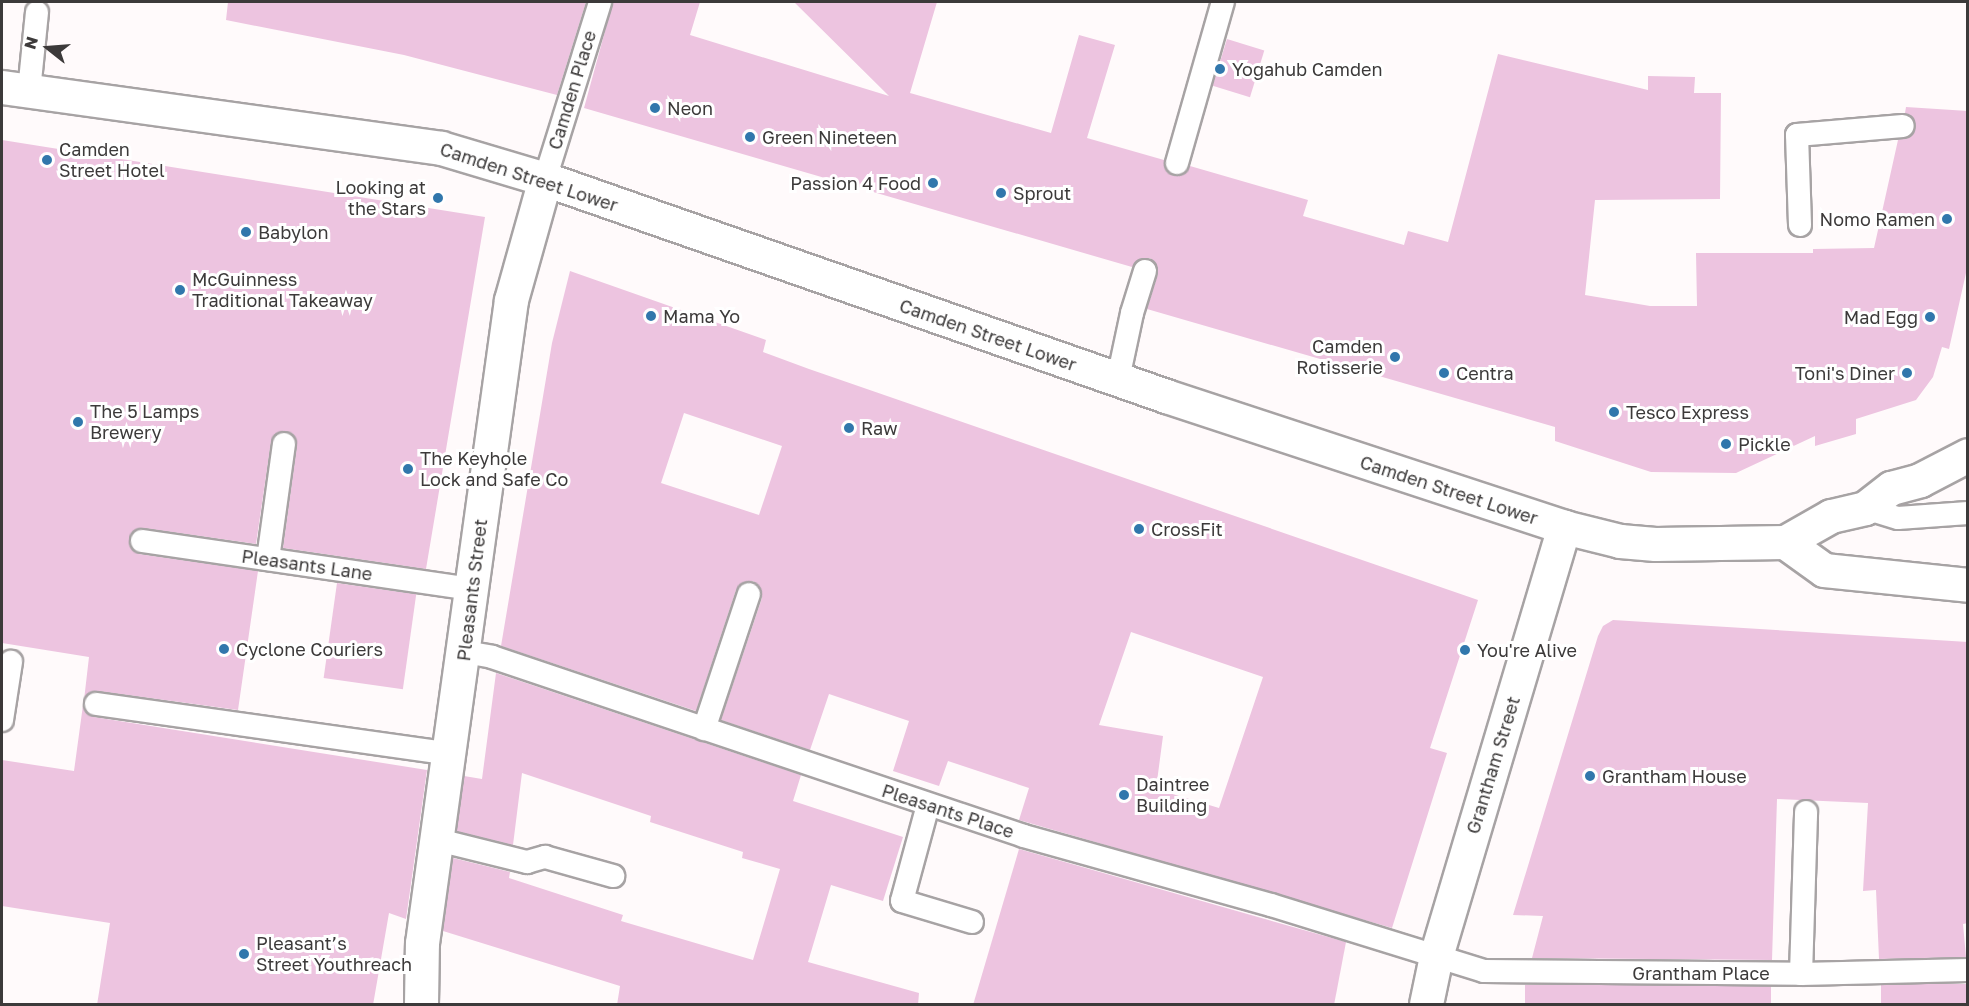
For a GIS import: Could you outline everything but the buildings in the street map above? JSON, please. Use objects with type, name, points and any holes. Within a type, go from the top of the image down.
[{"type":"main road","name":"Camden Street Lower","points":[[15,89],[441,148],[545,179],[1118,379],[1564,526],[1620,541],[1655,544],[1785,542]]},
{"type":"main road","name":"Pleasants Street","points":[[421,1005],[422,943],[451,754],[511,300],[545,179]]},
{"type":"main road","points":[[1968,455],[1920,480],[1891,488],[1865,508],[1831,516],[1785,542],[1824,570],[1968,585]]},
{"type":"main road","name":"Grantham Street","points":[[1426,1005],[1436,956],[1564,526]]},
{"type":"lane","name":"Camden Place","points":[[545,179],[600,2]]},
{"type":"lane","points":[[1177,163],[1222,2]]},
{"type":"lane","points":[[15,89],[37,12]]},
{"type":"lane","points":[[1800,225],[1797,135],[1902,126]]},
{"type":"lane","points":[[1118,379],[1132,313],[1146,271]]},
{"type":"lane","points":[[268,559],[284,444]]},
{"type":"lane","points":[[1865,508],[1898,518],[1968,513]]},
{"type":"lane","name":"Pleasants Lane","points":[[142,541],[472,589]]},
{"type":"lane","points":[[704,729],[749,594]]},
{"type":"lane","name":"Pleasants Place","points":[[465,652],[492,657],[928,805],[1436,956]]},
{"type":"lane","points":[[2,720],[11,662]]},
{"type":"lane","points":[[96,704],[451,754]]},
{"type":"lane","points":[[928,805],[902,901],[972,922]]},
{"type":"lane","points":[[1801,974],[1806,812]]},
{"type":"lane","points":[[438,840],[527,862],[545,857],[613,876]]},
{"type":"lane","name":"Grantham Place","points":[[1436,956],[1484,971],[1801,974],[1968,970]]},
{"type":"place","name":"Yogahub Camden","points":[[1220,69]]},
{"type":"place","name":"Neon","points":[[655,108]]},
{"type":"place","name":"Green Nineteen","points":[[750,137]]},
{"type":"place","name":"Camden Street Hotel","points":[[47,160]]},
{"type":"place","name":"Passion 4 Food","points":[[933,183]]},
{"type":"place","name":"Sprout","points":[[1001,193]]},
{"type":"place","name":"Looking at the Stars","points":[[438,198]]},
{"type":"place","name":"Nomo Ramen","points":[[1947,219]]},
{"type":"place","name":"Babylon","points":[[246,232]]},
{"type":"place","name":"McGuinness Traditional Takeaway","points":[[180,290]]},
{"type":"place","name":"Mama Yo","points":[[651,316]]},
{"type":"place","name":"Mad Egg","points":[[1930,317]]},
{"type":"place","name":"Camden Rotisserie","points":[[1395,357]]},
{"type":"place","name":"Centra","points":[[1444,373]]},
{"type":"place","name":"Toni's Diner","points":[[1907,373]]},
{"type":"place","name":"Tesco Express","points":[[1614,412]]},
{"type":"place","name":"The 5 Lamps Brewery","points":[[78,422]]},
{"type":"place","name":"Raw","points":[[849,428]]},
{"type":"place","name":"Pickle","points":[[1726,444]]},
{"type":"place","name":"The Keyhole Lock and Safe Co","points":[[408,469]]},
{"type":"place","name":"CrossFit","points":[[1139,529]]},
{"type":"place","name":"Cyclone Couriers","points":[[224,649]]},
{"type":"place","name":"You're Alive","points":[[1465,650]]},
{"type":"place","name":"Grantham House","points":[[1590,776]]},
{"type":"place","name":"Daintree Building","points":[[1124,795]]},
{"type":"place","name":"Pleasant’s Street Youthreach","points":[[244,954]]}]
